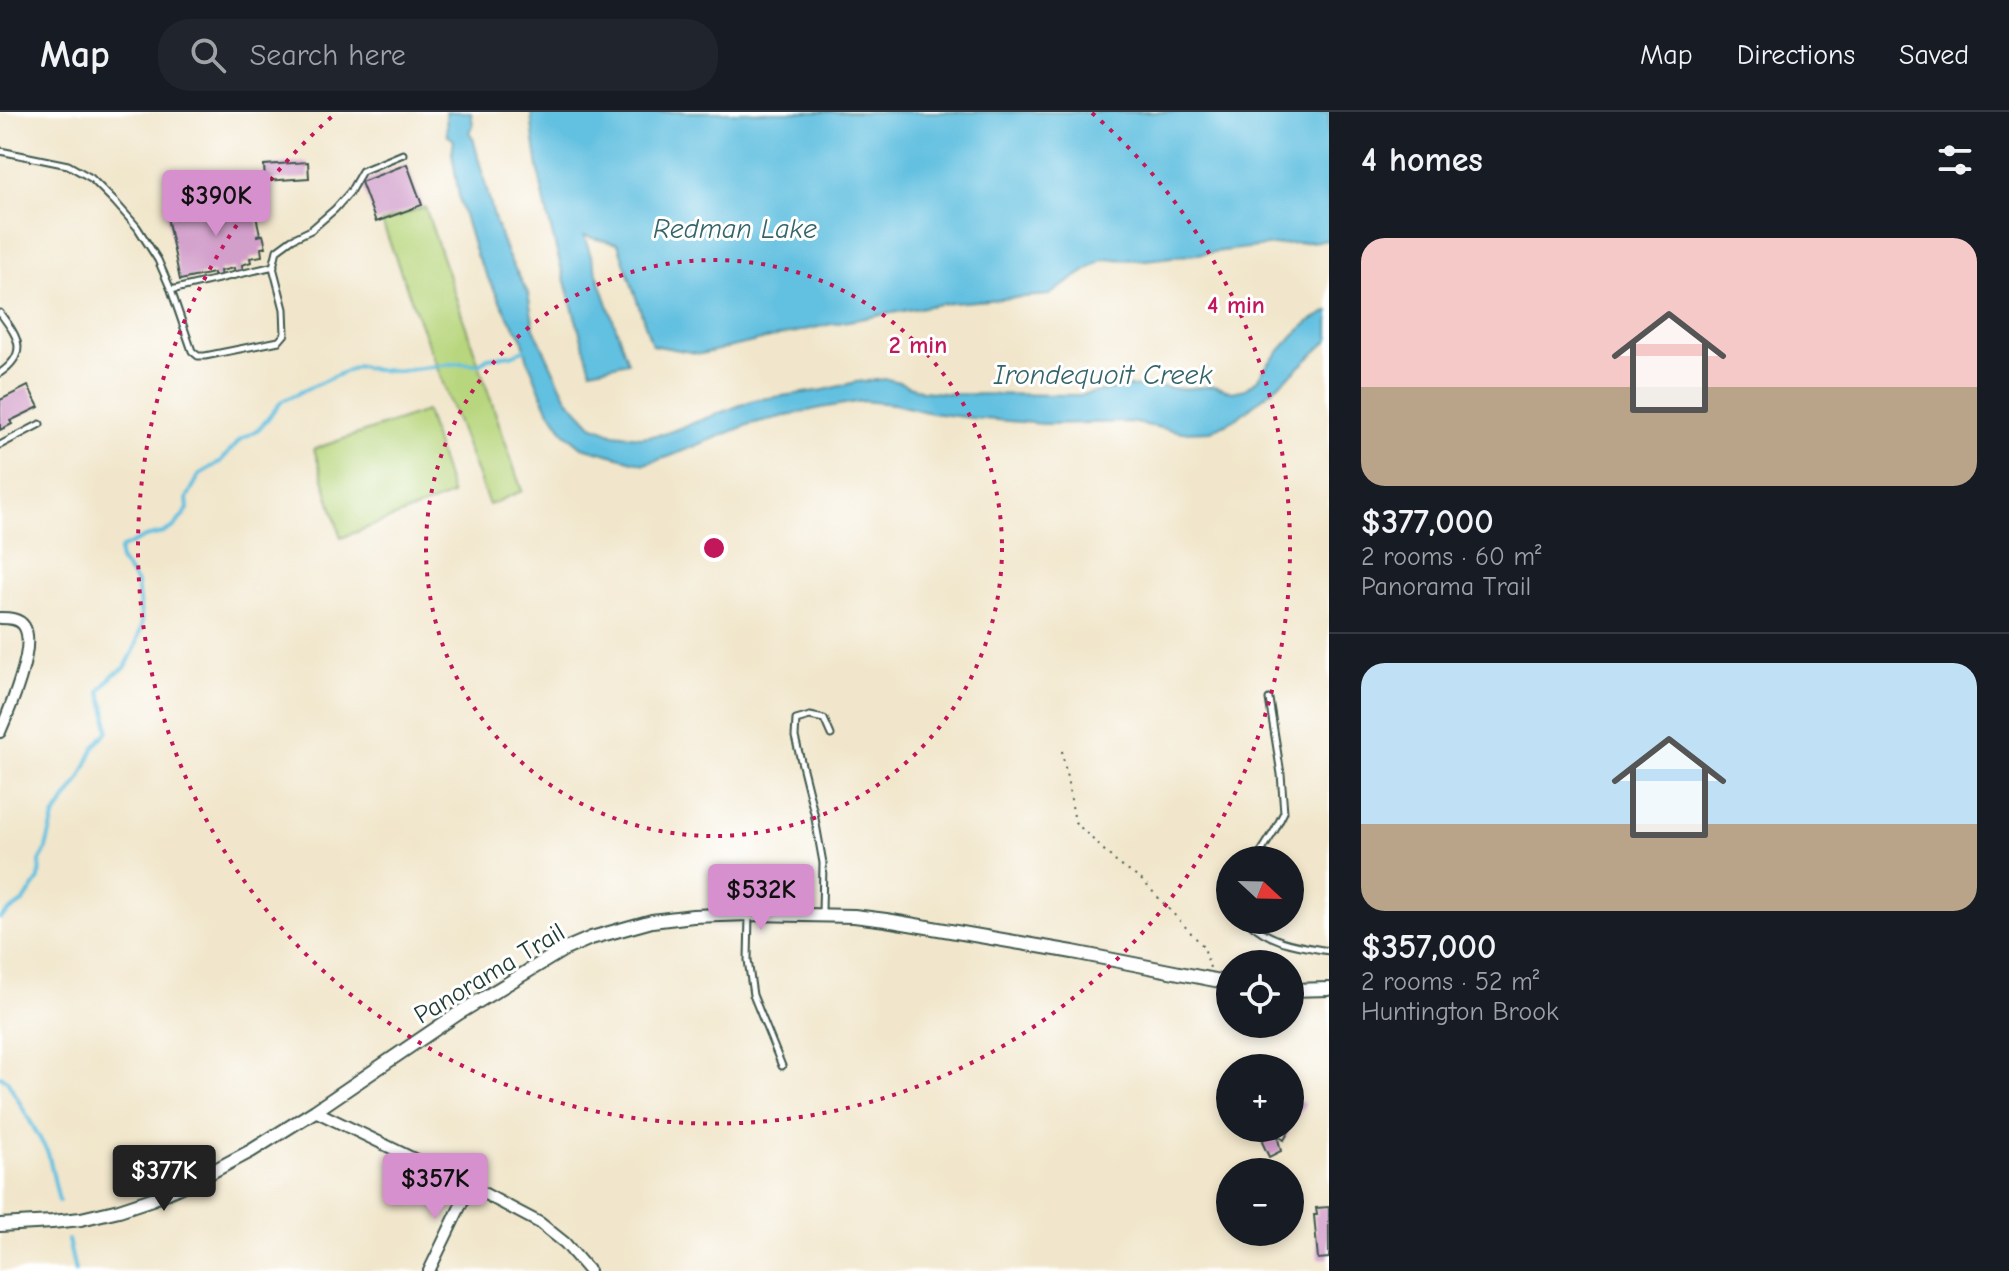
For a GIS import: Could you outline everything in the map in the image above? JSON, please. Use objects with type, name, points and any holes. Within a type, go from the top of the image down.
[{"type":"street","points":[[0,618],[17,620],[25,627],[28,644],[16,694],[0,732]]},
{"type":"street","name":"Panorama Trail","points":[[0,1225],[81,1219],[119,1210],[202,1177],[315,1111],[459,1013],[563,950],[591,938],[652,921],[749,914],[822,914],[886,920],[1109,958],[1216,980]]},
{"type":"street","points":[[1304,990],[1329,989]]},
{"type":"street","points":[[315,1111],[540,1223],[565,1243],[589,1271]]},
{"type":"street","points":[[429,1271],[470,1186]]},
{"type":"lane","points":[[0,151],[68,165],[91,178],[137,227],[158,260],[192,351],[198,356],[279,341],[285,334],[284,309],[274,266],[277,250],[311,230],[335,209],[362,171],[403,154]]},
{"type":"lane","points":[[171,290],[274,266]]},
{"type":"lane","points":[[0,313],[15,333],[18,343],[17,354],[0,373]]},
{"type":"lane","points":[[0,445],[40,424]]},
{"type":"lane","points":[[1265,846],[1284,812],[1269,699]]},
{"type":"lane","points":[[822,914],[823,863],[795,737],[796,720],[810,716],[824,719],[831,735]]},
{"type":"lane","points":[[749,914],[748,960],[753,995],[782,1066]]},
{"type":"lane","points":[[1265,934],[1288,945],[1329,951]]},
{"type":"path","points":[[1062,751],[1075,822],[1117,863],[1143,881],[1204,947],[1210,968]]},
{"type":"green space","points":[[425,207],[522,491],[489,505],[382,222]]},
{"type":"green space","points":[[426,411],[452,495],[341,538],[314,449]]},
{"type":"water","points":[[446,112],[471,112],[473,125],[469,132],[495,221],[508,256],[528,293],[534,328],[567,398],[592,425],[614,434],[641,437],[664,434],[754,400],[887,379],[922,391],[954,394],[1081,395],[1124,387],[1159,386],[1180,389],[1214,386],[1232,392],[1245,389],[1257,380],[1294,335],[1310,321],[1329,311],[1329,340],[1236,419],[1211,431],[1182,432],[1130,422],[1044,424],[972,418],[862,401],[750,424],[644,464],[582,447],[564,432],[546,405],[522,337],[476,255],[460,202],[452,153],[454,140],[447,135]]},
{"type":"water","name":"Redman Lake","points":[[531,112],[1329,112],[1329,240],[1146,260],[1104,259],[1049,295],[940,304],[827,325],[701,354],[652,345],[618,244],[584,236],[628,362],[591,370],[546,210]]},
{"type":"building","points":[[308,162],[309,178],[265,181],[264,165]]},
{"type":"building","points":[[407,164],[422,205],[376,222],[361,182]]},
{"type":"building","points":[[221,198],[223,205],[252,198],[260,234],[257,236],[263,235],[266,247],[261,248],[262,256],[250,258],[251,262],[242,265],[243,272],[235,274],[234,268],[220,271],[221,278],[214,279],[213,273],[180,280],[167,217],[204,208],[203,202]]},
{"type":"building","points":[[28,386],[39,407],[10,421],[12,424],[0,430],[0,400]]},
{"type":"building","points":[[1262,1142],[1279,1142],[1281,1151],[1269,1157]]},
{"type":"building","points":[[1329,1207],[1329,1258],[1318,1259],[1314,1215],[1317,1215],[1316,1208]]},
{"type":"waterway","points":[[0,918],[24,901],[39,879],[40,861],[54,817],[80,779],[95,746],[108,731],[100,691],[113,675],[125,668],[136,646],[142,624],[137,583],[120,560],[120,549],[175,526],[188,509],[187,498],[200,474],[220,462],[240,440],[260,428],[282,401],[358,366],[399,371],[459,363],[479,364],[488,358],[511,355],[529,348]]},
{"type":"waterway","points":[[0,1076],[7,1080],[48,1153],[59,1201]]},
{"type":"waterway","points":[[68,1240],[75,1271]]},
{"type":"water label","name":"Irondequoit Creek","points":[[1103,374]]}]
